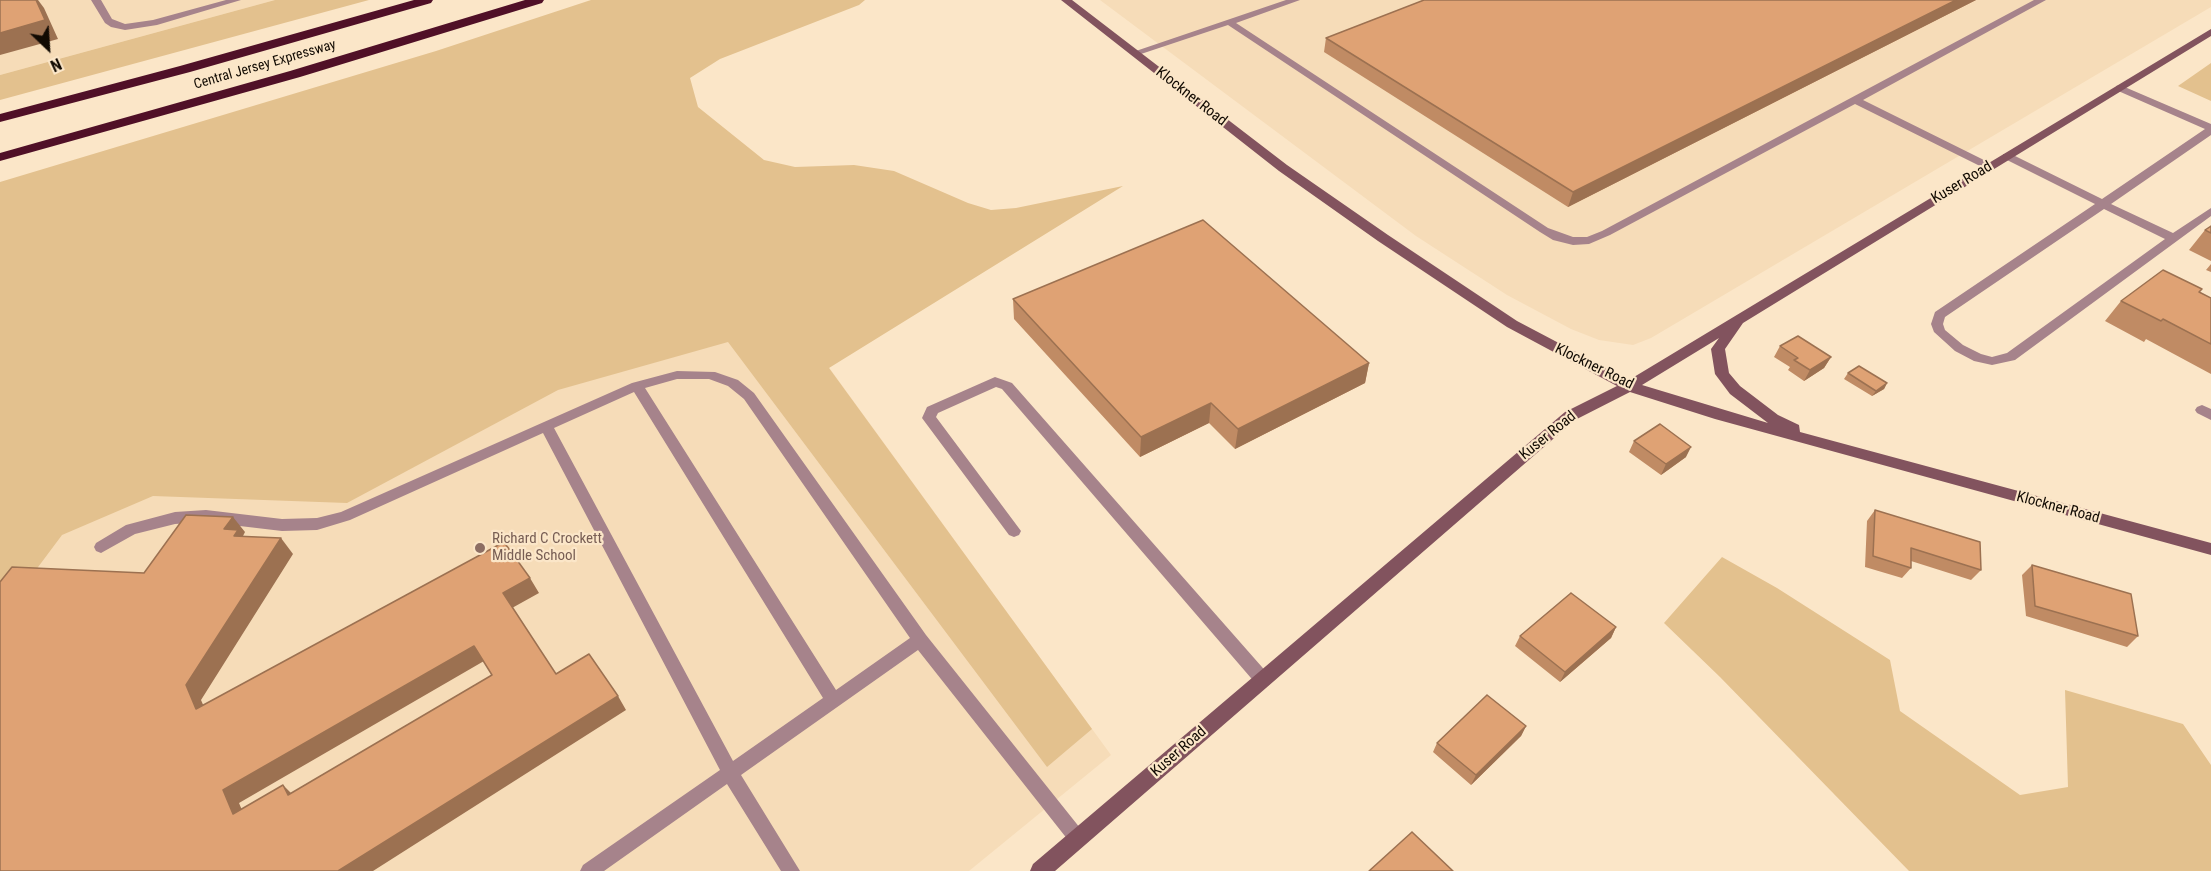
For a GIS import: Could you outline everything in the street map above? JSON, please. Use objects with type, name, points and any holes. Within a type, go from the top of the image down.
[{"type":"highway","name":"Central Jersey Expressway","points":[[0,118],[185,69],[427,0]]},
{"type":"highway","name":"Central Jersey Expressway","points":[[0,157],[380,49],[538,0]]},
{"type":"street","name":"Klockner Road","points":[[1066,0],[1283,168],[1383,238],[1512,324],[1629,386],[1715,414],[2211,549]]},
{"type":"street","name":"Kuser Road","points":[[1040,871],[1570,416],[1629,386],[2211,32]]},
{"type":"street","points":[[1741,316],[1718,349],[1722,374],[1735,390],[1773,419],[1821,443]]},
{"type":"lane","points":[[96,0],[108,21],[125,27],[154,23],[236,0]]},
{"type":"lane","points":[[1135,53],[1295,0]]},
{"type":"lane","points":[[1229,22],[1544,230],[1557,237],[1573,241],[1588,240],[1605,233],[2041,0]]},
{"type":"lane","points":[[2120,88],[2211,129]]},
{"type":"lane","points":[[1855,100],[1990,167]]},
{"type":"lane","points":[[2211,129],[1939,315],[1937,324],[1940,332],[1959,348],[1978,358],[1992,361],[2011,357],[2211,211]]},
{"type":"lane","points":[[2007,156],[2173,238]]},
{"type":"lane","points":[[101,547],[131,529],[175,518],[206,516],[282,525],[317,524],[345,516],[637,386],[677,375],[710,375],[733,383],[749,396],[920,640],[1078,839]]},
{"type":"lane","points":[[1014,531],[929,418],[932,410],[995,382],[1006,386],[1263,680]]},
{"type":"lane","points":[[637,386],[833,700]]},
{"type":"lane","points":[[546,426],[730,773],[791,871]]},
{"type":"lane","points":[[589,871],[920,640]]},
{"type":"shaded area","points":[[0,0],[275,0],[0,75]]},
{"type":"shaded area","points":[[275,0],[369,0],[0,100],[0,75]]},
{"type":"shaded area","points":[[591,0],[865,0],[859,5],[720,59],[690,78],[698,107],[764,160],[795,167],[854,165],[894,171],[968,203],[991,210],[1016,208],[1123,186],[829,368],[1092,729],[1047,767],[728,342],[558,390],[347,503],[153,496],[62,535],[0,618],[0,182],[436,51]]},
{"type":"shaded area","points":[[1100,0],[2211,0],[2211,7],[1651,338],[1633,345],[1599,340],[1571,329],[1507,295],[1416,236]]},
{"type":"shaded area","points":[[2211,63],[2211,101],[2178,86]]},
{"type":"shaded area","name":"Richard C Crockett Middle School","points":[[769,285],[1111,755],[969,871],[0,871],[0,311]]},
{"type":"shaded area","points":[[1722,557],[1777,588],[1890,660],[1900,711],[2020,795],[2068,787],[2065,690],[2183,724],[2211,765],[2211,871],[1909,871],[1720,677],[1664,623]]},
{"type":"building","points":[[0,0],[36,0],[45,20],[0,33]]},
{"type":"building","points":[[1424,0],[1956,0],[1573,192],[1326,38]]},
{"type":"building","points":[[1203,220],[1369,363],[1238,429],[1211,403],[1141,437],[1013,299]]},
{"type":"building","points":[[2163,270],[2202,289],[2199,292],[2211,298],[2211,344],[2163,319],[2161,321],[2121,301]]},
{"type":"building","points":[[1798,336],[1831,357],[1810,370],[1794,360],[1798,358],[1780,346]]},
{"type":"building","points":[[1859,366],[1887,383],[1876,391],[1848,373]]},
{"type":"building","points":[[1660,424],[1691,447],[1666,464],[1634,441]]},
{"type":"building","points":[[1875,510],[1980,542],[1981,570],[1911,548],[1911,568],[1873,556]]},
{"type":"building","points":[[186,515],[233,517],[224,529],[238,530],[234,536],[281,538],[186,685],[196,709],[504,542],[530,578],[503,593],[556,674],[589,654],[618,696],[338,871],[0,871],[0,582],[12,567],[144,573]],"holes":[[[474,646],[492,675],[288,795],[283,785],[233,814],[223,790]]]},
{"type":"building","points":[[2032,565],[2131,594],[2138,636],[2035,606]]},
{"type":"building","points":[[1571,593],[1616,627],[1565,672],[1520,636]]},
{"type":"building","points":[[1487,695],[1526,726],[1476,775],[1437,743]]},
{"type":"building","points":[[1412,832],[1453,871],[1369,871]]},
{"type":"place","name":"Richard C Crockett Middle School","points":[[480,548]]}]
